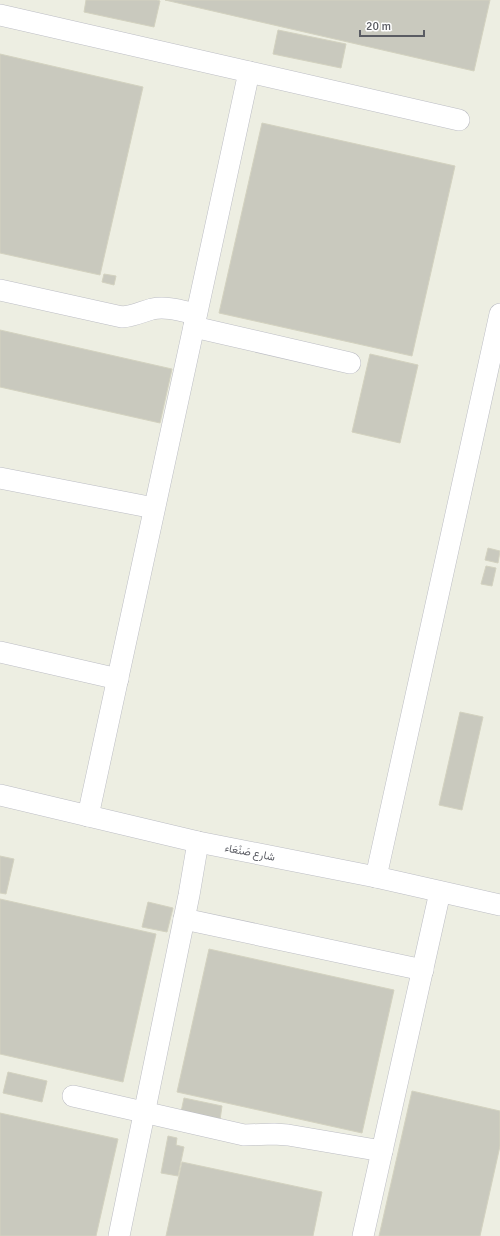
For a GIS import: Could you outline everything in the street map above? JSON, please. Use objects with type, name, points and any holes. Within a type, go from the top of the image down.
[{"type":"street","points":[[0,15],[459,120]]},
{"type":"street","points":[[88,816],[249,72]]},
{"type":"street","points":[[0,290],[122,317],[131,317],[152,309],[169,308],[195,320],[350,363]]},
{"type":"street","points":[[376,877],[500,314]]},
{"type":"street","points":[[0,478],[154,508]]},
{"type":"street","points":[[0,652],[118,678]]},
{"type":"street","name":"شارع صَنْعَاء","points":[[0,796],[198,842],[376,877],[500,905]]},
{"type":"street","points":[[119,1236],[184,919],[198,842]]},
{"type":"street","points":[[363,1236],[440,892]]},
{"type":"street","points":[[184,919],[423,970]]},
{"type":"street","points":[[73,1096],[244,1135],[288,1135],[382,1152]]},
{"type":"building","points":[[86,0],[160,1],[154,27],[84,12]]},
{"type":"building","points":[[165,0],[490,0],[474,71]]},
{"type":"building","points":[[278,30],[346,44],[341,68],[273,54]]},
{"type":"building","points":[[0,54],[143,87],[100,275],[0,253]]},
{"type":"building","points":[[262,123],[455,166],[412,356],[219,313]]},
{"type":"building","points":[[104,274],[116,276],[114,285],[102,282]]},
{"type":"building","points":[[0,330],[172,369],[160,423],[0,387]]},
{"type":"building","points":[[370,354],[418,365],[400,443],[352,432]]},
{"type":"building","points":[[488,548],[500,551],[498,563],[485,560]]},
{"type":"building","points":[[486,566],[496,568],[492,586],[481,584]]},
{"type":"building","points":[[460,712],[483,717],[462,810],[439,805]]},
{"type":"building","points":[[0,856],[14,859],[6,894],[0,893]]},
{"type":"building","points":[[0,899],[156,934],[123,1082],[0,1054]]},
{"type":"building","points":[[148,902],[173,908],[167,932],[142,927]]},
{"type":"building","points":[[209,949],[394,990],[362,1133],[177,1092]]},
{"type":"building","points":[[8,1072],[47,1081],[42,1102],[3,1093]]},
{"type":"building","points":[[412,1091],[500,1111],[500,1146],[480,1236],[379,1236]]},
{"type":"building","points":[[184,1098],[222,1106],[220,1120],[181,1112]]},
{"type":"building","points":[[0,1113],[118,1139],[96,1236],[0,1236]]},
{"type":"building","points":[[168,1136],[177,1138],[176,1145],[184,1147],[178,1176],[161,1173]]},
{"type":"building","points":[[182,1162],[322,1192],[313,1236],[166,1236]]}]
